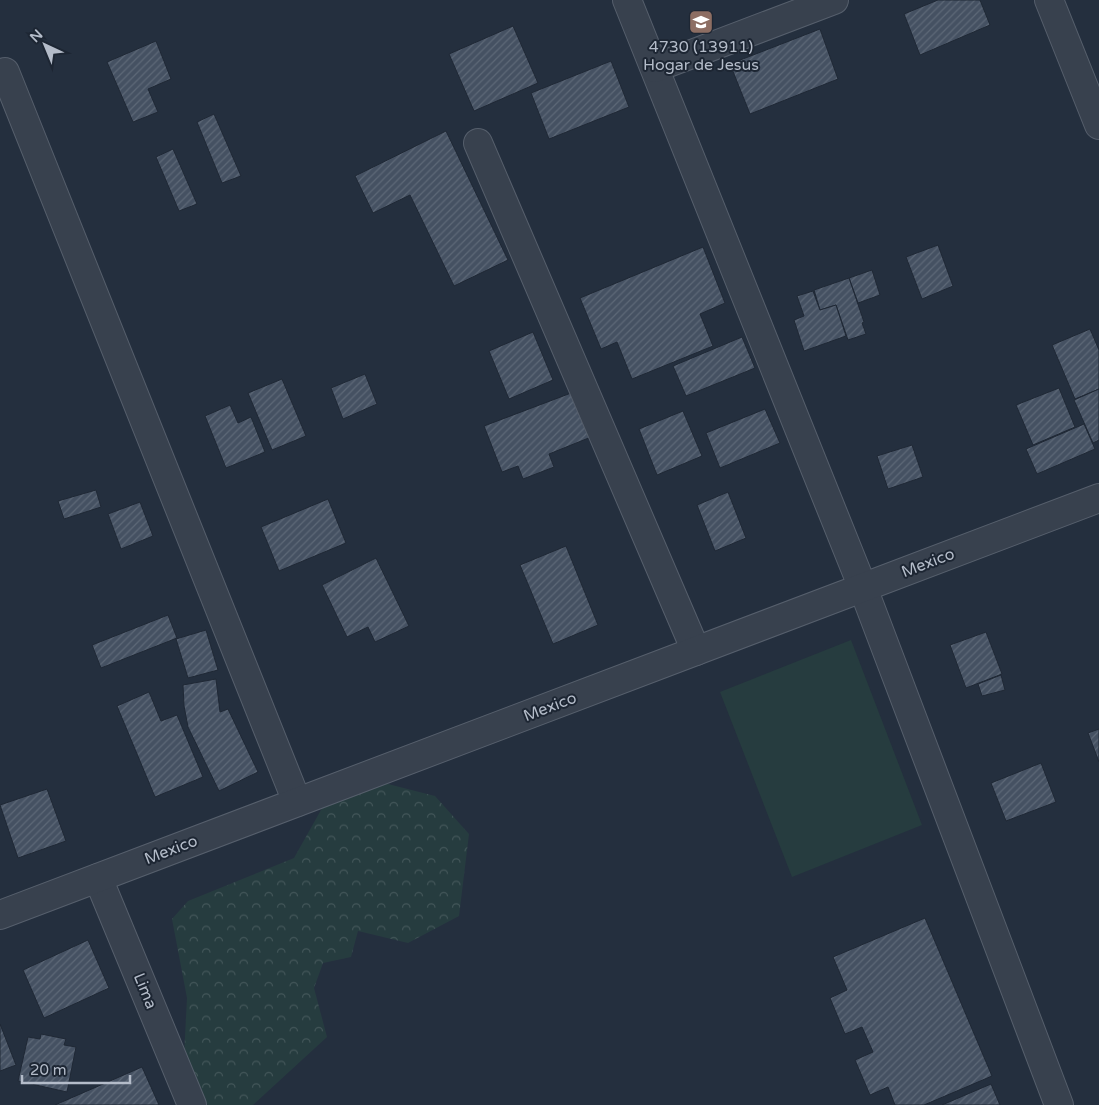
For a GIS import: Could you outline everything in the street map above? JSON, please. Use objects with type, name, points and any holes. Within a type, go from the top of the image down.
[{"type":"street","points":[[627,0],[863,588],[1059,1105]]},
{"type":"street","points":[[655,68],[834,0]]},
{"type":"street","points":[[1049,0],[1099,125]]},
{"type":"street","points":[[5,72],[297,802]]},
{"type":"street","points":[[478,143],[696,651]]},
{"type":"street","name":"Mexico","points":[[0,915],[1099,498]]},
{"type":"street","name":"Lima","points":[[98,878],[192,1105]]},
{"type":"green space","points":[[851,640],[922,825],[792,877],[720,692]]},
{"type":"green space","points":[[384,783],[435,796],[469,834],[459,916],[408,943],[358,931],[351,957],[323,963],[314,988],[327,1037],[253,1105],[208,1105],[197,1098],[183,1076],[187,998],[172,919],[188,901],[294,858],[330,794]]},
{"type":"building","points":[[938,0],[980,0],[990,25],[920,55],[904,14]]},
{"type":"building","points":[[513,26],[538,83],[474,111],[449,54]]},
{"type":"building","points":[[820,29],[838,79],[750,114],[730,64]]},
{"type":"building","points":[[156,41],[171,79],[148,89],[158,112],[133,122],[107,62]]},
{"type":"building","points":[[611,61],[629,107],[549,139],[531,93]]},
{"type":"building","points":[[214,114],[241,176],[222,183],[197,122]]},
{"type":"building","points":[[446,131],[508,260],[454,286],[410,195],[373,213],[355,176]]},
{"type":"building","points":[[173,149],[197,204],[179,211],[156,157]]},
{"type":"building","points":[[938,245],[953,286],[922,299],[906,257]]},
{"type":"building","points":[[703,247],[725,303],[700,314],[713,346],[632,379],[617,342],[601,349],[580,298]]},
{"type":"building","points":[[872,270],[880,295],[858,303],[849,278]]},
{"type":"building","points":[[849,278],[864,322],[862,323],[866,334],[848,340],[836,305],[820,310],[814,290]]},
{"type":"building","points":[[813,291],[820,310],[836,305],[846,336],[804,351],[794,320],[804,316],[797,296]]},
{"type":"building","points":[[1090,329],[1099,350],[1099,389],[1075,399],[1052,345]]},
{"type":"building","points":[[533,332],[553,380],[509,399],[489,351]]},
{"type":"building","points":[[742,337],[755,368],[686,396],[673,366]]},
{"type":"building","points":[[365,374],[377,404],[343,419],[331,388]]},
{"type":"building","points":[[282,379],[306,436],[272,450],[248,393]]},
{"type":"building","points":[[1059,388],[1075,427],[1033,445],[1016,405]]},
{"type":"building","points":[[1099,389],[1099,440],[1093,443],[1074,400]]},
{"type":"building","points":[[579,390],[596,435],[549,454],[554,467],[523,479],[518,466],[502,472],[484,426]]},
{"type":"building","points":[[230,405],[238,423],[251,417],[265,452],[226,468],[205,416]]},
{"type":"building","points":[[765,409],[780,443],[720,468],[706,433]]},
{"type":"building","points":[[683,411],[702,456],[657,475],[639,429]]},
{"type":"building","points":[[1084,424],[1095,449],[1037,474],[1026,449]]},
{"type":"building","points":[[912,445],[923,477],[888,489],[877,456]]},
{"type":"building","points":[[96,490],[101,507],[64,519],[58,501]]},
{"type":"building","points":[[728,492],[746,538],[715,551],[697,505]]},
{"type":"building","points":[[328,499],[346,543],[279,571],[261,527]]},
{"type":"building","points":[[140,502],[153,536],[121,549],[108,514]]},
{"type":"building","points":[[566,546],[598,625],[553,644],[520,565]]},
{"type":"building","points":[[376,558],[409,626],[375,642],[368,627],[347,637],[322,585]]},
{"type":"building","points":[[168,615],[177,638],[101,668],[92,645]]},
{"type":"building","points":[[206,630],[218,670],[188,678],[176,639]]},
{"type":"building","points":[[986,632],[1002,674],[966,688],[950,645]]},
{"type":"building","points":[[1001,675],[1005,690],[982,696],[978,684]]},
{"type":"building","points":[[216,679],[220,712],[228,709],[258,772],[219,791],[188,727],[183,685]]},
{"type":"building","points":[[149,692],[161,721],[177,715],[203,777],[155,797],[117,706]]},
{"type":"building","points":[[1099,729],[1099,762],[1088,733]]},
{"type":"building","points":[[1041,763],[1056,802],[1006,821],[991,783]]},
{"type":"building","points":[[47,789],[66,841],[18,858],[0,805]]},
{"type":"building","points":[[925,918],[992,1076],[924,1105],[895,1105],[888,1087],[870,1095],[855,1060],[873,1052],[862,1027],[845,1034],[830,998],[847,990],[833,957]]},
{"type":"building","points":[[88,940],[109,988],[44,1018],[23,970]]},
{"type":"building","points":[[0,1024],[16,1065],[0,1071]]},
{"type":"building","points":[[41,1034],[66,1039],[64,1045],[76,1047],[67,1092],[18,1081],[28,1037],[40,1039]]},
{"type":"building","points":[[142,1067],[159,1105],[55,1105]]},
{"type":"building","points":[[991,1084],[1000,1105],[942,1105]]},
{"type":"place","name":"4730 (13911) Hogar de Jesus","points":[[701,22]]}]
